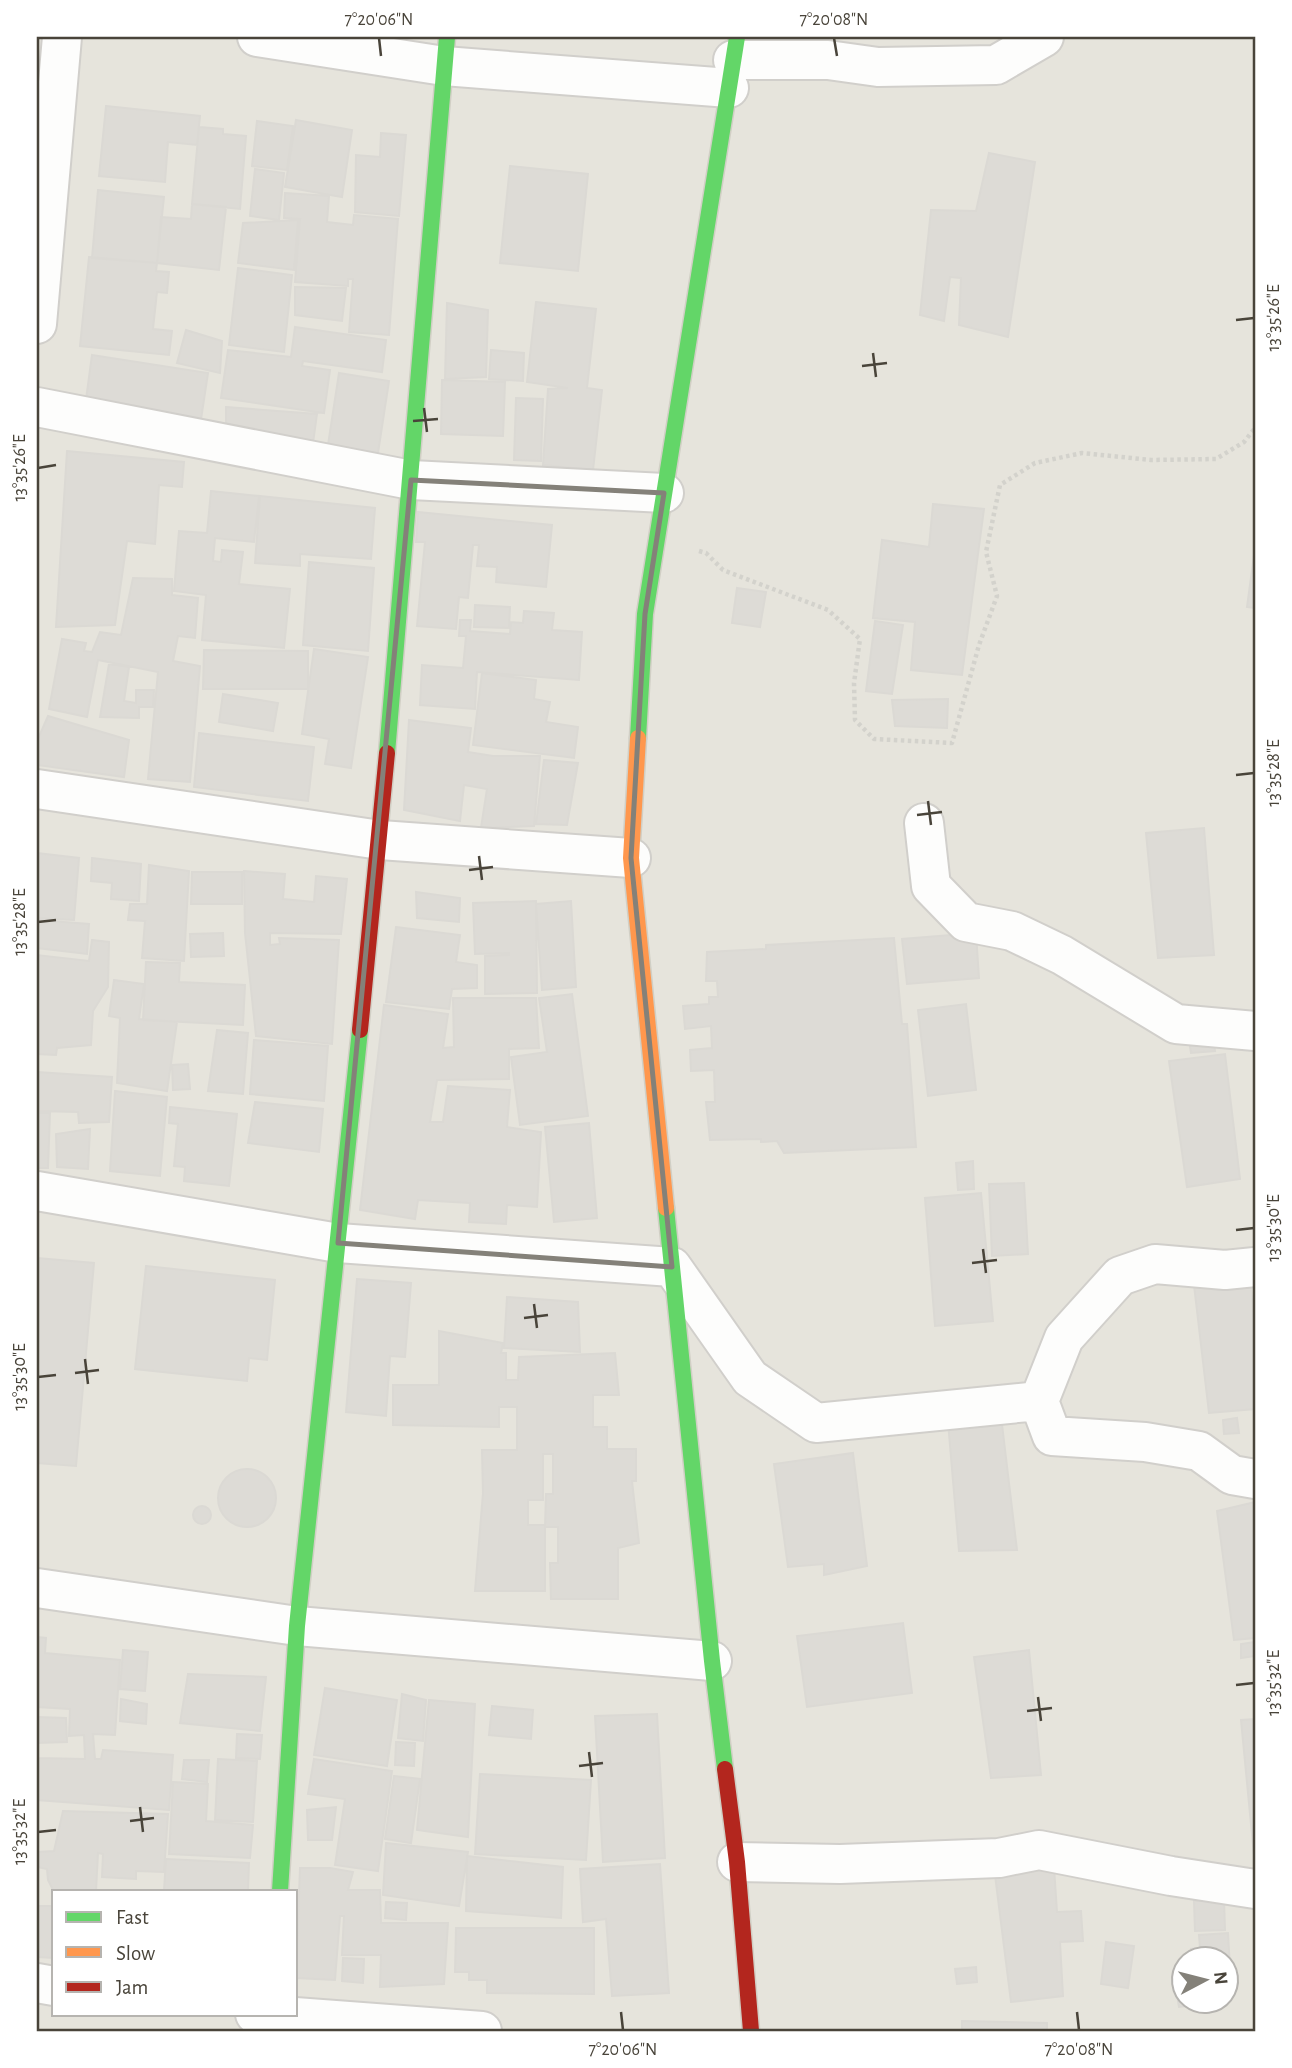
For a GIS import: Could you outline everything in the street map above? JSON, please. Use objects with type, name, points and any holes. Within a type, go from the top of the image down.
[{"type":"street","points":[[37,324],[62,37]]},
{"type":"street","points":[[257,37],[446,51],[733,62],[828,60],[878,67],[996,65],[1044,37]]},
{"type":"street","points":[[280,1890],[297,1626],[380,840],[446,51]]},
{"type":"street","points":[[733,62],[645,614],[631,858],[712,1661],[737,1862],[751,2031]]},
{"type":"street","points":[[37,407],[411,480],[664,494]]},
{"type":"street","points":[[37,789],[380,840],[631,858]]},
{"type":"street","points":[[924,823],[931,886],[966,922],[1013,931],[1062,956],[1176,1024],[1255,1031]]},
{"type":"street","points":[[37,1191],[338,1243],[671,1267]]},
{"type":"street","points":[[1255,1267],[1225,1269],[1155,1264],[1120,1276],[1064,1338],[1039,1401],[1052,1436],[1145,1442],[1199,1451],[1232,1475],[1255,1479]]},
{"type":"street","points":[[671,1267],[750,1378],[816,1423],[1039,1401]]},
{"type":"street","points":[[37,1588],[297,1626],[712,1661]]},
{"type":"street","points":[[737,1862],[840,1864],[986,1859],[1039,1850],[1255,1889]]},
{"type":"street","points":[[268,2019],[482,2031]]},
{"type":"path","points":[[657,541],[706,553],[723,570],[828,610],[860,639],[854,683],[855,720],[874,740],[952,743],[979,645],[997,596],[986,552],[1000,485],[1035,463],[1082,453],[1151,460],[1216,459],[1244,442],[1255,428]]},
{"type":"highlighted area","points":[[411,480],[664,493],[645,614],[631,858],[672,1267],[338,1243]]},
{"type":"shaded area","points":[[37,37],[1255,37],[1255,2031],[37,2031]]},
{"type":"building","points":[[106,106],[200,116],[197,145],[168,142],[165,182],[99,176]]},
{"type":"building","points":[[296,120],[352,130],[342,197],[285,187]]},
{"type":"building","points":[[257,121],[293,126],[287,170],[252,166]]},
{"type":"building","points":[[199,127],[223,129],[223,134],[246,136],[240,209],[192,204]]},
{"type":"building","points":[[381,133],[406,135],[399,216],[355,212],[356,155],[380,157]]},
{"type":"building","points":[[989,153],[1035,162],[1008,337],[959,325],[961,278],[950,277],[944,321],[920,315],[931,210],[976,211]]},
{"type":"building","points":[[510,166],[588,174],[578,271],[500,263]]},
{"type":"building","points":[[255,169],[284,173],[279,220],[250,216]]},
{"type":"building","points":[[98,190],[164,197],[157,263],[92,258]]},
{"type":"building","points":[[285,193],[329,196],[327,222],[353,225],[354,215],[398,219],[389,335],[349,332],[353,279],[348,279],[348,286],[295,282],[300,219],[284,218]]},
{"type":"building","points":[[192,204],[226,207],[219,270],[157,263],[161,217],[191,219]]},
{"type":"building","points":[[298,220],[294,270],[238,263],[243,223]]},
{"type":"building","points":[[89,257],[157,263],[156,271],[169,272],[167,293],[157,292],[153,329],[172,331],[169,355],[80,346]]},
{"type":"building","points":[[238,268],[292,275],[284,352],[229,345]]},
{"type":"building","points":[[295,287],[346,288],[342,321],[295,315]]},
{"type":"building","points":[[536,302],[596,309],[587,388],[602,390],[593,470],[543,465],[548,389],[568,388],[527,382]]},
{"type":"building","points":[[447,303],[488,310],[486,377],[445,379]]},
{"type":"building","points":[[295,327],[386,340],[382,372],[303,361],[302,366],[330,370],[324,413],[221,398],[228,350],[291,357]]},
{"type":"building","points":[[186,330],[222,341],[220,373],[177,363]]},
{"type":"building","points":[[491,350],[524,353],[523,381],[489,379]]},
{"type":"building","points":[[92,355],[208,373],[200,426],[85,407]]},
{"type":"building","points":[[339,373],[389,381],[378,453],[328,445]]},
{"type":"building","points":[[442,380],[505,382],[503,436],[441,434]]},
{"type":"building","points":[[516,398],[543,399],[541,461],[514,460]]},
{"type":"building","points":[[226,407],[317,414],[313,443],[236,436],[235,426],[226,425]]},
{"type":"building","points":[[67,451],[184,462],[182,487],[159,485],[155,544],[127,541],[115,625],[56,627]]},
{"type":"building","points":[[211,491],[259,496],[254,542],[215,538],[213,561],[221,562],[222,550],[243,552],[239,584],[290,589],[284,648],[202,640],[206,595],[174,591],[179,531],[207,533]]},
{"type":"building","points":[[260,496],[375,508],[371,559],[300,554],[300,566],[255,563]]},
{"type":"building","points":[[933,504],[984,509],[962,675],[911,670],[915,622],[873,618],[882,540],[929,547]]},
{"type":"building","points":[[418,512],[552,525],[546,587],[496,582],[497,567],[477,566],[479,545],[473,545],[468,598],[459,597],[456,629],[417,626],[425,542],[416,542]]},
{"type":"building","points":[[1255,548],[1255,608],[1247,607]]},
{"type":"building","points":[[309,562],[374,568],[368,651],[303,645]]},
{"type":"building","points":[[133,578],[172,579],[172,595],[198,598],[195,638],[178,636],[173,661],[200,666],[190,782],[148,779],[158,672],[98,660],[87,717],[49,709],[62,639],[86,643],[84,651],[92,652],[100,632],[121,635]]},
{"type":"building","points":[[737,588],[766,592],[760,627],[732,623]]},
{"type":"building","points":[[475,605],[510,607],[509,628],[474,627]]},
{"type":"building","points":[[524,611],[554,613],[552,630],[582,632],[579,680],[477,672],[475,709],[420,705],[422,665],[463,668],[466,636],[459,636],[460,620],[471,620],[470,631],[510,634],[511,622],[523,623]]},
{"type":"building","points":[[875,621],[903,625],[892,694],[866,691]]},
{"type":"building","points":[[314,649],[368,657],[351,768],[325,764],[329,739],[302,734]]},
{"type":"building","points":[[204,650],[308,651],[308,689],[203,689]]},
{"type":"building","points":[[109,664],[129,667],[124,701],[136,703],[136,690],[154,690],[153,707],[139,707],[139,718],[100,717]]},
{"type":"building","points":[[482,673],[536,680],[534,699],[550,702],[546,722],[578,727],[574,758],[473,745]]},
{"type":"building","points":[[223,694],[278,703],[273,731],[219,722]]},
{"type":"building","points":[[948,699],[947,728],[895,726],[892,700]]},
{"type":"building","points":[[48,716],[129,740],[124,777],[37,765],[37,741]]},
{"type":"building","points":[[409,720],[471,728],[468,752],[493,756],[540,756],[534,826],[481,828],[487,789],[464,785],[460,821],[404,810]]},
{"type":"building","points":[[199,733],[314,747],[308,801],[194,787]]},
{"type":"building","points":[[544,760],[578,763],[567,825],[536,824]]},
{"type":"building","points":[[1204,828],[1214,955],[1158,958],[1146,833]]},
{"type":"building","points":[[37,853],[79,858],[74,920],[37,918]]},
{"type":"building","points":[[92,858],[141,864],[139,901],[111,899],[112,883],[91,881]]},
{"type":"building","points":[[149,865],[189,871],[184,961],[142,958],[145,921],[128,920],[130,904],[147,904]]},
{"type":"building","points":[[244,871],[285,874],[283,899],[314,902],[316,876],[347,879],[341,934],[270,933],[270,945],[280,944],[279,938],[339,940],[332,1044],[256,1036],[245,933]]},
{"type":"building","points":[[192,872],[242,872],[242,904],[191,904]]},
{"type":"building","points":[[416,892],[460,898],[459,922],[417,918]]},
{"type":"building","points":[[536,901],[537,993],[485,994],[485,956],[509,953],[475,954],[473,903]]},
{"type":"building","points":[[571,901],[576,987],[542,990],[536,904]]},
{"type":"building","points":[[37,920],[89,924],[87,954],[37,948]]},
{"type":"building","points":[[396,927],[460,935],[456,962],[477,965],[477,988],[452,989],[449,1009],[386,1002]]},
{"type":"building","points":[[223,933],[224,956],[191,957],[190,934]]},
{"type":"building","points":[[976,933],[979,978],[907,984],[902,939]]},
{"type":"building","points":[[894,938],[902,1024],[907,1024],[916,1147],[784,1153],[777,1141],[710,1140],[706,1102],[715,1102],[714,1070],[691,1071],[690,1050],[712,1048],[711,1026],[685,1029],[683,1006],[709,1004],[709,997],[718,997],[717,981],[706,981],[707,952],[766,949],[766,945]]},
{"type":"building","points":[[92,940],[109,942],[108,987],[93,1011],[91,1045],[57,1048],[56,1055],[37,1054],[37,955],[89,961]]},
{"type":"building","points":[[146,962],[180,963],[179,982],[245,985],[243,1025],[143,1020]]},
{"type":"building","points":[[114,980],[144,984],[139,1019],[177,1022],[167,1091],[117,1083],[120,1018],[109,1016]]},
{"type":"building","points":[[572,994],[588,1116],[520,1125],[511,1057],[547,1052],[539,998]]},
{"type":"building","points":[[453,998],[536,998],[539,1048],[509,1049],[509,1079],[437,1080],[430,1122],[443,1122],[448,1086],[510,1090],[507,1127],[541,1132],[537,1207],[507,1205],[506,1224],[469,1222],[470,1203],[418,1200],[415,1219],[360,1210],[384,1005],[448,1014],[443,1048],[454,1047]]},
{"type":"building","points":[[966,1004],[976,1090],[928,1096],[918,1010]]},
{"type":"building","points":[[217,1030],[248,1033],[243,1094],[208,1091]]},
{"type":"building","points":[[1212,1030],[1215,1051],[1191,1053],[1188,1033]]},
{"type":"building","points":[[254,1040],[328,1046],[324,1101],[250,1094]]},
{"type":"building","points":[[1225,1054],[1240,1179],[1187,1187],[1169,1061]]},
{"type":"building","points":[[188,1064],[190,1089],[173,1090],[172,1065]]},
{"type":"building","points":[[37,1072],[112,1077],[109,1122],[79,1123],[78,1112],[37,1111]]},
{"type":"building","points":[[115,1091],[167,1097],[160,1176],[110,1171]]},
{"type":"building","points":[[255,1102],[323,1109],[319,1152],[248,1143]]},
{"type":"building","points":[[170,1107],[237,1114],[229,1186],[184,1181],[185,1167],[174,1166],[178,1124],[169,1123]]},
{"type":"building","points":[[37,1113],[50,1113],[48,1168],[37,1168]]},
{"type":"building","points":[[589,1123],[597,1218],[554,1222],[545,1127]]},
{"type":"building","points":[[90,1129],[88,1169],[57,1167],[56,1134]]},
{"type":"building","points":[[973,1161],[974,1189],[958,1190],[956,1163]]},
{"type":"building","points":[[1024,1183],[1028,1254],[992,1256],[989,1184]]},
{"type":"building","points":[[981,1193],[993,1321],[935,1326],[925,1198]]},
{"type":"building","points":[[37,1258],[94,1263],[76,1466],[37,1463]]},
{"type":"building","points":[[146,1266],[275,1280],[267,1360],[249,1358],[247,1381],[135,1369]]},
{"type":"building","points":[[1250,1278],[1255,1330],[1255,1409],[1209,1413],[1194,1285]]},
{"type":"building","points":[[357,1279],[411,1283],[405,1357],[390,1356],[386,1416],[346,1412]]},
{"type":"building","points":[[507,1297],[578,1302],[580,1352],[504,1348]]},
{"type":"building","points":[[439,1331],[503,1343],[501,1353],[506,1353],[506,1380],[518,1380],[519,1357],[615,1353],[619,1395],[593,1395],[593,1427],[607,1427],[607,1449],[636,1449],[636,1481],[632,1481],[639,1543],[618,1548],[618,1599],[551,1599],[550,1563],[558,1563],[558,1527],[545,1527],[545,1591],[475,1591],[483,1493],[482,1450],[517,1450],[517,1407],[499,1407],[499,1427],[393,1425],[393,1385],[439,1385]],"holes":[[[543,1454],[553,1454],[553,1494],[546,1494],[545,1527],[528,1525],[528,1500],[543,1500]]]},
{"type":"building","points":[[1001,1416],[1017,1550],[959,1551],[948,1422]]},
{"type":"building","points":[[1237,1418],[1239,1433],[1224,1434],[1223,1420]]},
{"type":"building","points":[[853,1453],[867,1566],[824,1575],[824,1564],[788,1567],[774,1464]]},
{"type":"building","points":[[247,1469],[268,1477],[276,1498],[268,1519],[247,1527],[226,1519],[218,1498],[226,1477]]},
{"type":"building","points":[[1255,1502],[1255,1638],[1234,1640],[1217,1511]]},
{"type":"building","points":[[202,1506],[210,1511],[211,1515],[206,1523],[202,1524],[194,1519],[193,1515],[198,1507]]},
{"type":"building","points":[[903,1623],[912,1693],[807,1707],[797,1636]]},
{"type":"building","points":[[37,1637],[46,1638],[45,1653],[120,1660],[115,1735],[93,1734],[95,1759],[101,1759],[103,1750],[173,1755],[169,1810],[37,1800],[37,1758],[85,1759],[84,1735],[69,1736],[70,1709],[37,1707]]},
{"type":"building","points":[[1255,1642],[1255,1656],[1241,1658],[1241,1644]]},
{"type":"building","points":[[123,1650],[148,1652],[145,1691],[120,1689]]},
{"type":"building","points":[[1029,1650],[1041,1775],[991,1778],[974,1657]]},
{"type":"building","points":[[188,1674],[266,1677],[260,1731],[180,1723]]},
{"type":"building","points":[[325,1688],[397,1700],[387,1766],[314,1755]]},
{"type":"building","points":[[402,1694],[426,1700],[423,1741],[398,1738]]},
{"type":"building","points":[[121,1699],[147,1704],[146,1724],[120,1721]]},
{"type":"building","points":[[429,1700],[475,1704],[468,1837],[417,1830]]},
{"type":"building","points":[[492,1706],[533,1710],[531,1739],[489,1735]]},
{"type":"building","points":[[657,1714],[665,1858],[603,1862],[595,1716]]},
{"type":"building","points":[[37,1717],[66,1718],[67,1742],[37,1743]]},
{"type":"building","points":[[1255,1719],[1255,1866],[1241,1720]]},
{"type":"building","points":[[237,1734],[262,1735],[260,1759],[236,1758]]},
{"type":"building","points":[[396,1742],[415,1743],[414,1766],[395,1765]]},
{"type":"building","points":[[218,1759],[257,1761],[253,1822],[215,1820]]},
{"type":"building","points":[[314,1759],[392,1771],[378,1871],[335,1865],[345,1799],[308,1794]]},
{"type":"building","points":[[184,1760],[209,1760],[207,1782],[182,1779]]},
{"type":"building","points":[[480,1774],[591,1780],[586,1860],[475,1854]]},
{"type":"building","points":[[394,1776],[420,1779],[411,1843],[385,1839]]},
{"type":"building","points":[[173,1782],[208,1784],[206,1821],[253,1825],[250,1858],[169,1854]]},
{"type":"building","points":[[336,1807],[332,1840],[308,1840],[307,1810]]},
{"type":"building","points":[[63,1811],[168,1814],[164,1872],[136,1871],[136,1879],[102,1877],[103,1854],[98,1853],[96,1890],[53,1890],[47,1869],[37,1867],[37,1852],[54,1851]]},
{"type":"building","points":[[386,1843],[468,1852],[459,1906],[383,1895]]},
{"type":"building","points":[[467,1856],[563,1867],[561,1918],[466,1911]]},
{"type":"building","points":[[166,1859],[249,1863],[248,1890],[164,1890]]},
{"type":"building","points":[[660,1864],[669,1993],[612,1996],[606,1919],[583,1922],[580,1869]]},
{"type":"building","points":[[1054,1867],[1057,1912],[1081,1911],[1083,1941],[1060,1942],[1063,1996],[1011,2002],[995,1875]]},
{"type":"building","points":[[300,1868],[330,1868],[353,1872],[348,1890],[380,1890],[381,1923],[448,1923],[444,1984],[380,1987],[381,1955],[342,1955],[344,1916],[340,1916],[335,1980],[298,1978]]},
{"type":"building","points":[[1224,1899],[1225,1930],[1195,1931],[1194,1901]]},
{"type":"building","points":[[386,1902],[407,1903],[406,1920],[385,1918]]},
{"type":"building","points":[[37,1906],[52,1906],[52,1958],[37,1957]]},
{"type":"building","points":[[456,1928],[594,1928],[594,1994],[487,1993],[487,1980],[469,1980],[469,1972],[455,1972]]},
{"type":"building","points":[[1228,1933],[1229,1946],[1200,1946],[1199,1935]]},
{"type":"building","points":[[1106,1942],[1134,1946],[1128,1988],[1101,1984]]},
{"type":"building","points":[[343,1958],[364,1959],[363,1983],[342,1981]]},
{"type":"building","points":[[976,1967],[977,1982],[957,1984],[955,1969]]},
{"type":"building","points":[[962,2021],[1047,2023],[1047,2031],[962,2031]]},
{"type":"traffic: fast","points":[[387,753],[447,37]]},
{"type":"traffic: fast","points":[[638,738],[645,614],[737,37]]},
{"type":"traffic: fast","points":[[280,1890],[297,1626],[360,1030]]},
{"type":"traffic: fast","points":[[666,1208],[725,1769]]},
{"type":"traffic: slow","points":[[638,738],[631,858],[666,1208]]},
{"type":"traffic: jam","points":[[360,1030],[387,753]]},
{"type":"traffic: jam","points":[[725,1769],[737,1862],[751,2031]]}]
